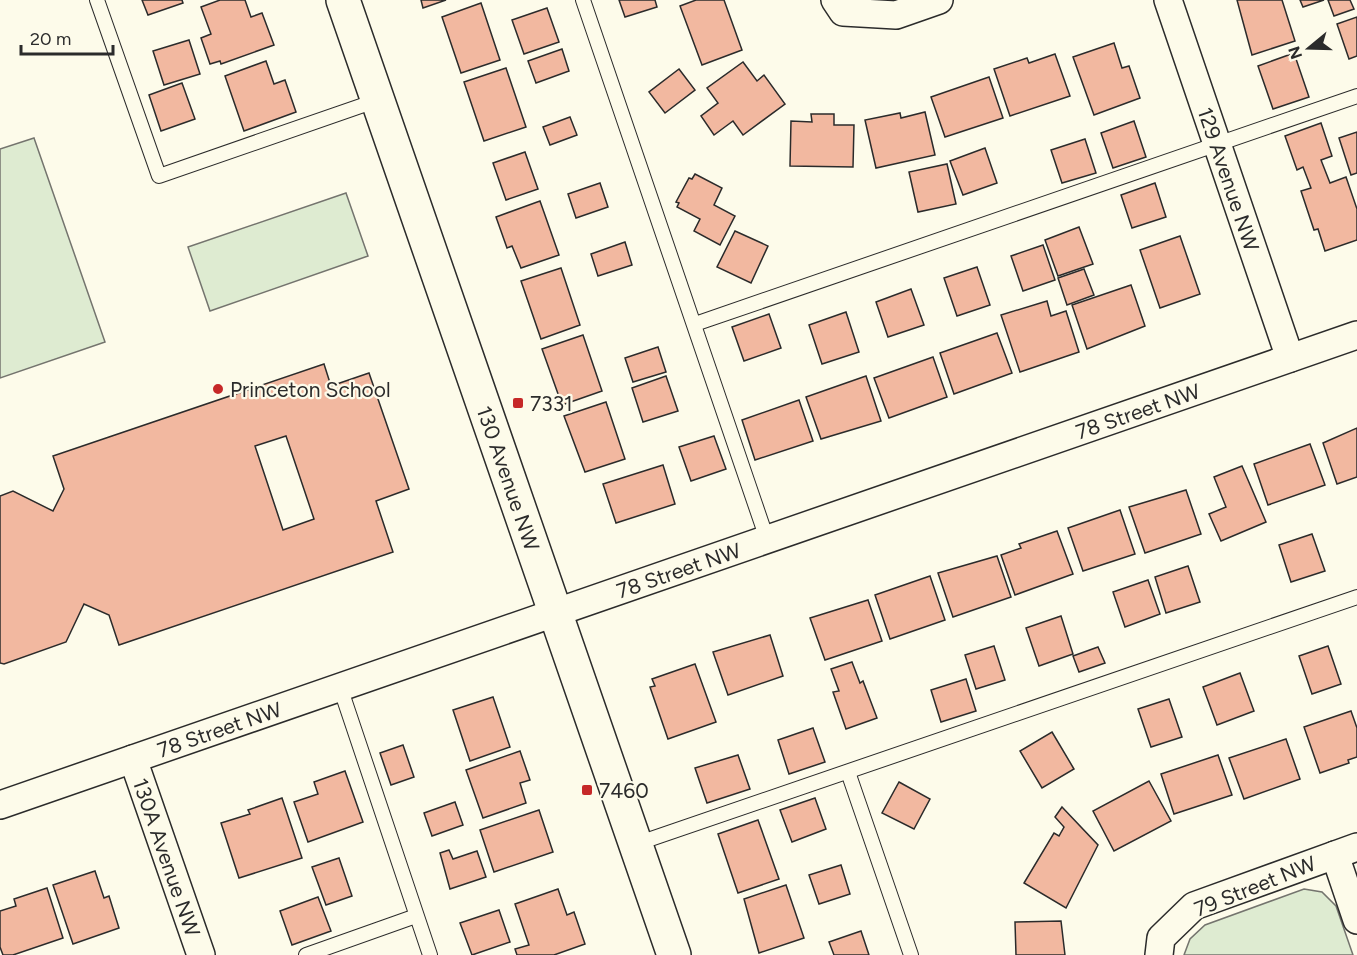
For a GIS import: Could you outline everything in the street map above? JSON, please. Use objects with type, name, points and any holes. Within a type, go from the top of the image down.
[{"type":"street","name":"130 Avenue NW","points":[[343,0],[674,955]]},
{"type":"street","points":[[839,6],[896,15],[939,0]]},
{"type":"street","name":"129 Avenue NW","points":[[1168,0],[1290,358]]},
{"type":"street","name":"78 Street NW","points":[[0,805],[1357,335]]},
{"type":"street","name":"130A Avenue NW","points":[[133,759],[201,955]]},
{"type":"street","points":[[1346,851],[1357,920]]},
{"type":"street","name":"79 Street NW","points":[[1160,946],[1194,906],[1346,851]]},
{"type":"lane","points":[[97,0],[159,176],[378,100]]},
{"type":"lane","points":[[583,0],[767,539]]},
{"type":"lane","points":[[695,324],[1357,96]]},
{"type":"lane","points":[[636,844],[1357,597]]},
{"type":"lane","points":[[340,687],[430,955]]},
{"type":"lane","points":[[848,772],[911,955]]},
{"type":"lane","points":[[306,955],[416,916]]},
{"type":"green space","points":[[34,138],[105,342],[0,378],[0,149]]},
{"type":"green space","points":[[346,193],[368,256],[210,311],[188,247]]},
{"type":"green space","points":[[1304,889],[1322,892],[1336,906],[1353,955],[1184,955],[1190,939],[1205,925]]},
{"type":"building","points":[[142,0],[182,0],[183,3],[148,15]]},
{"type":"building","points":[[220,0],[245,0],[251,17],[262,13],[274,45],[221,64],[220,61],[210,64],[201,38],[211,34],[201,7]]},
{"type":"building","points":[[421,0],[446,0],[423,8]]},
{"type":"building","points":[[619,0],[655,0],[657,7],[625,17]]},
{"type":"building","points":[[696,0],[724,0],[742,50],[702,65],[680,6]]},
{"type":"building","points":[[1237,0],[1282,0],[1295,41],[1252,55]]},
{"type":"building","points":[[1300,0],[1324,0],[1303,7]]},
{"type":"building","points":[[1328,0],[1350,0],[1354,9],[1334,16]]},
{"type":"building","points":[[481,3],[500,60],[461,73],[442,17]]},
{"type":"building","points":[[547,8],[559,42],[524,54],[512,20]]},
{"type":"building","points":[[1357,17],[1357,56],[1349,59],[1337,24]]},
{"type":"building","points":[[189,40],[200,74],[164,85],[153,51]]},
{"type":"building","points":[[1114,43],[1122,68],[1129,66],[1140,98],[1094,115],[1073,57]]},
{"type":"building","points":[[562,49],[569,71],[536,83],[528,61]]},
{"type":"building","points":[[1294,53],[1309,97],[1273,109],[1258,66]]},
{"type":"building","points":[[1055,54],[1070,96],[1010,116],[994,69],[1027,58],[1029,63]]},
{"type":"building","points":[[266,61],[274,84],[285,80],[296,112],[244,131],[225,76]]},
{"type":"building","points":[[743,62],[757,81],[764,75],[785,104],[743,135],[733,121],[714,135],[701,116],[718,103],[707,88]]},
{"type":"building","points":[[506,68],[526,127],[484,141],[464,82]]},
{"type":"building","points":[[679,69],[695,90],[665,113],[649,92]]},
{"type":"building","points":[[989,77],[1003,118],[945,137],[931,97]]},
{"type":"building","points":[[182,83],[195,119],[161,131],[149,95]]},
{"type":"building","points":[[925,112],[935,155],[876,168],[865,120],[900,113],[901,118]]},
{"type":"building","points":[[811,114],[834,114],[834,125],[854,125],[853,167],[790,166],[791,121],[812,122]]},
{"type":"building","points":[[570,117],[577,135],[550,145],[543,127]]},
{"type":"building","points":[[1134,121],[1146,157],[1113,168],[1101,133]]},
{"type":"building","points":[[1321,123],[1332,156],[1321,160],[1330,183],[1346,177],[1357,209],[1357,240],[1325,251],[1318,229],[1314,230],[1301,191],[1311,188],[1303,167],[1297,170],[1285,136]]},
{"type":"building","points":[[1357,132],[1357,173],[1351,175],[1339,138]]},
{"type":"building","points":[[1085,139],[1096,173],[1062,183],[1051,150]]},
{"type":"building","points":[[985,148],[997,183],[963,195],[950,161]]},
{"type":"building","points":[[525,152],[538,189],[506,200],[493,163]]},
{"type":"building","points":[[947,164],[956,204],[918,212],[909,172]]},
{"type":"building","points":[[695,174],[722,188],[714,205],[735,216],[720,245],[694,231],[700,219],[677,207],[679,203],[676,202],[689,178],[692,179]]},
{"type":"building","points":[[600,183],[608,207],[576,218],[568,194]]},
{"type":"building","points":[[1155,183],[1166,217],[1132,228],[1121,195]]},
{"type":"building","points":[[540,201],[559,255],[521,268],[512,246],[507,248],[496,217]]},
{"type":"building","points":[[1079,227],[1093,264],[1058,276],[1045,240]]},
{"type":"building","points":[[735,231],[768,246],[751,283],[717,267]]},
{"type":"building","points":[[1180,236],[1200,294],[1160,308],[1140,250]]},
{"type":"building","points":[[625,242],[632,265],[598,276],[591,254]]},
{"type":"building","points":[[1043,245],[1055,280],[1023,291],[1011,256]]},
{"type":"building","points":[[977,267],[990,305],[957,316],[944,278]]},
{"type":"building","points":[[561,268],[580,325],[541,339],[521,281]]},
{"type":"building","points":[[1084,269],[1094,295],[1067,305],[1058,278]]},
{"type":"building","points":[[1131,285],[1145,326],[1087,349],[1072,305]]},
{"type":"building","points":[[911,289],[924,325],[888,337],[876,302]]},
{"type":"building","points":[[1047,301],[1051,316],[1066,311],[1079,352],[1020,372],[1001,315]]},
{"type":"building","points":[[846,312],[859,352],[822,364],[809,325]]},
{"type":"building","points":[[769,314],[781,348],[744,361],[732,327]]},
{"type":"building","points":[[997,333],[1012,373],[954,394],[940,353]]},
{"type":"building","points":[[583,335],[602,391],[562,405],[542,349]]},
{"type":"building","points":[[658,347],[666,372],[633,382],[625,358]]},
{"type":"building","points":[[933,357],[947,397],[889,418],[874,378]]},
{"type":"building","points":[[324,364],[331,386],[369,373],[409,489],[376,501],[393,552],[119,645],[109,615],[84,604],[66,642],[4,664],[0,663],[0,496],[13,491],[53,511],[64,489],[53,456]],"holes":[[[286,436],[314,519],[283,530],[255,446]]]},
{"type":"building","points":[[666,376],[678,411],[643,422],[632,388]]},
{"type":"building","points":[[866,376],[881,421],[821,439],[806,397]]},
{"type":"building","points":[[799,400],[813,441],[755,460],[742,420]]},
{"type":"building","points":[[606,402],[625,459],[585,472],[564,416]]},
{"type":"building","points":[[1357,428],[1357,477],[1337,484],[1323,443]]},
{"type":"building","points":[[714,436],[726,469],[691,481],[679,447]]},
{"type":"building","points":[[1310,444],[1325,485],[1268,505],[1254,464]]},
{"type":"building","points":[[663,465],[675,504],[616,523],[603,484]]},
{"type":"building","points":[[1242,466],[1266,522],[1221,541],[1209,514],[1226,507],[1214,477]]},
{"type":"building","points":[[1186,490],[1201,534],[1145,553],[1129,507]]},
{"type":"building","points":[[1120,510],[1135,554],[1083,571],[1068,528]]},
{"type":"building","points":[[1057,531],[1073,574],[1015,595],[1001,555],[1021,548],[1019,544]]},
{"type":"building","points":[[1312,534],[1325,571],[1291,582],[1279,545]]},
{"type":"building","points":[[997,556],[1011,597],[953,617],[938,573]]},
{"type":"building","points":[[1188,566],[1200,602],[1166,613],[1155,577]]},
{"type":"building","points":[[930,576],[945,620],[890,639],[875,595]]},
{"type":"building","points":[[1148,580],[1160,614],[1125,627],[1113,592]]},
{"type":"building","points":[[868,600],[882,641],[825,660],[810,618]]},
{"type":"building","points":[[1061,616],[1073,654],[1039,666],[1026,628]]},
{"type":"building","points":[[770,635],[783,676],[728,695],[713,652]]},
{"type":"building","points":[[994,646],[1005,680],[976,689],[965,655]]},
{"type":"building","points":[[1328,646],[1341,684],[1312,694],[1299,656]]},
{"type":"building","points":[[1098,647],[1105,663],[1079,672],[1073,656]]},
{"type":"building","points":[[852,662],[860,683],[863,681],[877,718],[846,729],[833,692],[839,691],[831,669]]},
{"type":"building","points":[[695,664],[716,722],[668,739],[650,687],[655,686],[652,679]]},
{"type":"building","points":[[1240,673],[1254,711],[1217,725],[1203,687]]},
{"type":"building","points":[[966,679],[976,711],[941,722],[931,690]]},
{"type":"building","points":[[493,697],[510,747],[470,761],[453,710]]},
{"type":"building","points":[[1169,699],[1182,737],[1151,747],[1138,709]]},
{"type":"building","points":[[1351,711],[1357,728],[1357,757],[1348,760],[1349,763],[1320,773],[1304,727]]},
{"type":"building","points":[[813,728],[825,762],[789,774],[778,740]]},
{"type":"building","points":[[1052,732],[1074,769],[1042,788],[1020,751]]},
{"type":"building","points":[[1286,739],[1300,779],[1244,799],[1229,758]]},
{"type":"building","points":[[403,745],[414,777],[391,785],[380,753]]},
{"type":"building","points":[[520,751],[530,780],[520,783],[526,803],[483,818],[466,770]]},
{"type":"building","points":[[738,755],[750,789],[707,803],[695,768]]},
{"type":"building","points":[[1218,755],[1232,795],[1174,814],[1161,774]]},
{"type":"building","points":[[345,771],[363,822],[308,842],[294,802],[318,794],[314,782]]},
{"type":"building","points":[[1149,781],[1171,821],[1114,851],[1093,811]]},
{"type":"building","points":[[899,782],[930,799],[914,829],[882,813]]},
{"type":"building","points":[[282,798],[302,858],[239,878],[221,823],[250,814],[248,810]]},
{"type":"building","points":[[815,798],[826,829],[792,842],[780,810]]},
{"type":"building","points":[[455,802],[463,825],[432,836],[424,813]]},
{"type":"building","points":[[1062,807],[1098,845],[1066,908],[1024,883],[1054,833],[1059,836],[1064,827],[1055,817]]},
{"type":"building","points":[[539,810],[553,852],[494,872],[480,830]]},
{"type":"building","points":[[758,820],[779,879],[738,893],[718,834]]},
{"type":"building","points":[[449,850],[453,859],[477,851],[486,877],[450,889],[440,853]]},
{"type":"building","points":[[339,858],[352,896],[326,905],[312,867]]},
{"type":"building","points":[[841,865],[850,894],[819,904],[809,875]]},
{"type":"building","points":[[95,871],[104,898],[109,896],[119,928],[73,944],[53,885]]},
{"type":"building","points":[[786,885],[804,938],[759,953],[744,899]]},
{"type":"building","points":[[47,888],[63,938],[13,955],[3,955],[0,947],[0,911],[16,906],[14,899]]},
{"type":"building","points":[[558,889],[567,915],[574,912],[585,944],[554,955],[517,955],[515,949],[529,945],[515,904]]},
{"type":"building","points":[[318,897],[331,931],[292,945],[280,911]]},
{"type":"building","points":[[499,910],[510,942],[472,955],[460,923]]},
{"type":"building","points":[[1061,921],[1065,955],[1016,955],[1015,922]]},
{"type":"building","points":[[861,931],[869,955],[834,955],[829,942]]},
{"type":"place","name":"Princeton School","points":[[218,389]]},
{"type":"place","name":"7331","points":[[518,403]]},
{"type":"place","name":"7460","points":[[587,790]]}]
